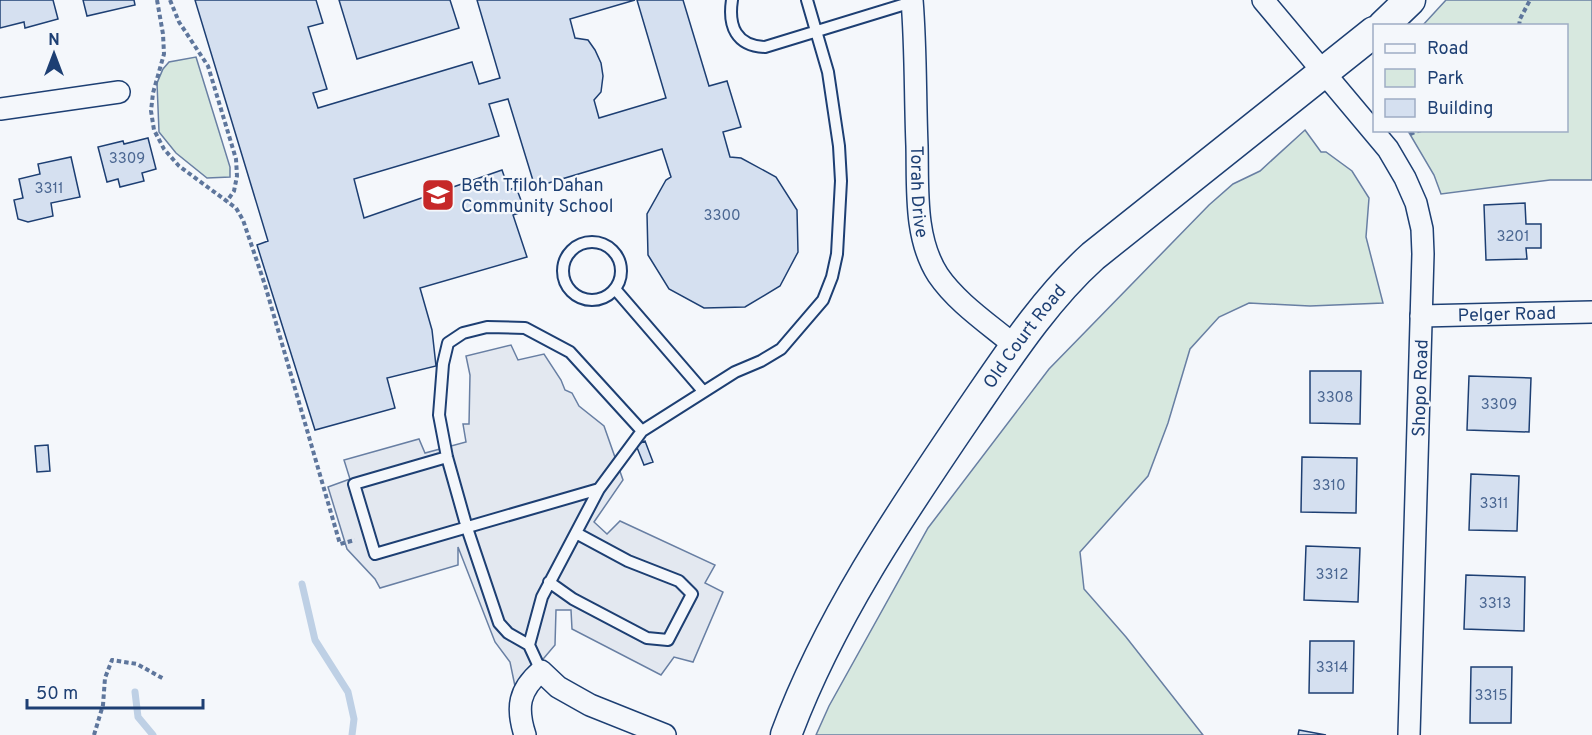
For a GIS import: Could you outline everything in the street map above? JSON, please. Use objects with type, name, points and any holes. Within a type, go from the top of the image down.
[{"type":"main road","points":[[1385,24],[1410,0]]},
{"type":"main road","name":"Old Court Road","points":[[786,735],[821,656],[891,532],[1015,346],[1077,270],[1373,33]]},
{"type":"street","name":"Shopo Road","points":[[1263,0],[1373,131]]},
{"type":"street","name":"Torah Drive","points":[[912,1],[918,192],[921,228],[927,252],[938,275],[962,301],[1015,346]]},
{"type":"street","points":[[0,109],[119,92]]},
{"type":"street","name":"Shopo Road","points":[[1374,132],[1388,149],[1416,203],[1423,246],[1409,735]]},
{"type":"street","name":"Pelger Road","points":[[1421,316],[1592,312]]},
{"type":"street","points":[[525,735],[520,711],[522,695],[528,683],[541,671],[558,687],[590,705],[665,735]]},
{"type":"lane","points":[[732,0],[730,17],[734,31],[741,40],[752,46],[765,47],[912,1]]},
{"type":"lane","points":[[529,645],[542,597],[549,582],[599,489],[642,431],[735,372],[761,362],[781,349],[823,300],[832,277],[837,254],[840,215],[839,146],[828,72],[807,0]]},
{"type":"lane","points":[[588,242],[598,242],[608,246],[620,261],[620,281],[615,289],[608,296],[599,300],[580,298],[572,294],[562,277],[565,258],[571,250],[588,242]]},
{"type":"lane","points":[[615,289],[703,391]]},
{"type":"lane","points":[[541,671],[529,645],[508,633],[499,623],[467,528],[447,457],[439,415],[443,364],[448,343],[462,333],[487,327],[525,328],[570,352],[642,431]]},
{"type":"lane","points":[[447,457],[354,484],[375,555],[599,489]]},
{"type":"lane","points":[[549,582],[573,599],[647,638],[668,640],[682,615],[692,594],[679,580],[628,561],[576,533]]},
{"type":"path","points":[[157,0],[164,54],[153,93],[151,111],[154,130],[164,149],[179,166],[236,208],[243,220],[265,285],[340,544],[369,536]]},
{"type":"path","points":[[170,0],[179,22],[208,66],[237,159],[234,191],[227,201]]},
{"type":"path","points":[[1519,24],[1530,0]]},
{"type":"path","points":[[1410,134],[1416,132]]},
{"type":"path","points":[[94,735],[103,705],[105,678],[112,660],[137,664],[164,679]]},
{"type":"green space","points":[[1446,0],[1592,0],[1592,180],[1550,180],[1441,194],[1434,175],[1409,132],[1568,132],[1568,24],[1424,24]]},
{"type":"green space","points":[[196,57],[230,167],[230,177],[207,178],[176,153],[159,132],[157,83],[163,69],[169,62]]},
{"type":"green space","points":[[1305,130],[1321,152],[1326,152],[1352,171],[1369,198],[1366,237],[1383,303],[1310,306],[1249,303],[1219,317],[1190,349],[1168,423],[1148,476],[1080,552],[1084,589],[1126,637],[1203,735],[816,735],[829,706],[928,528],[1049,369],[1209,205],[1233,184],[1260,171]]},
{"type":"shaded area","points":[[511,345],[518,360],[544,354],[565,390],[572,393],[579,406],[604,426],[623,480],[594,522],[607,534],[620,521],[715,565],[705,583],[723,592],[693,662],[674,657],[661,675],[572,629],[571,610],[556,610],[555,645],[516,691],[510,662],[495,642],[458,547],[458,565],[380,588],[375,579],[347,549],[328,487],[350,479],[344,460],[419,439],[425,453],[466,442],[463,424],[469,424],[470,375],[466,356]]},
{"type":"building","points":[[0,0],[53,0],[58,19],[25,28],[24,22],[0,28]]},
{"type":"building","points":[[83,0],[134,0],[135,5],[87,16]]},
{"type":"building","points":[[195,0],[316,0],[323,23],[308,27],[327,89],[313,93],[318,108],[472,62],[479,84],[500,78],[477,0],[635,0],[570,19],[575,38],[588,40],[601,63],[603,76],[601,92],[594,100],[599,118],[666,98],[637,0],[683,0],[709,86],[727,81],[741,127],[723,132],[730,157],[741,158],[776,177],[797,210],[798,252],[780,286],[745,307],[704,308],[669,289],[648,255],[647,214],[666,180],[671,177],[662,149],[535,187],[508,99],[489,104],[499,136],[354,179],[364,218],[502,170],[509,190],[516,187],[525,211],[513,215],[527,257],[420,288],[432,330],[436,366],[387,378],[395,408],[315,430],[257,245],[268,241]]},
{"type":"building","points":[[339,0],[450,0],[459,28],[357,59]]},
{"type":"building","points":[[148,138],[156,169],[142,173],[144,181],[120,187],[118,179],[107,182],[98,147]]},
{"type":"building","points":[[71,157],[80,197],[51,203],[53,216],[28,222],[18,219],[14,200],[23,198],[19,179],[40,174],[38,164]]},
{"type":"building","points":[[1525,203],[1526,224],[1541,224],[1541,248],[1526,248],[1527,259],[1486,260],[1484,205]]},
{"type":"building","points":[[1310,371],[1361,371],[1360,424],[1310,423]]},
{"type":"building","points":[[1469,376],[1531,378],[1529,432],[1467,430]]},
{"type":"building","points":[[645,441],[653,462],[644,465],[636,445]]},
{"type":"building","points":[[48,445],[50,471],[37,472],[35,446]]},
{"type":"building","points":[[1302,457],[1357,458],[1356,513],[1301,512]]},
{"type":"building","points":[[1471,474],[1519,476],[1517,531],[1469,530]]},
{"type":"building","points":[[1306,546],[1360,548],[1358,602],[1304,600]]},
{"type":"building","points":[[1466,575],[1525,577],[1524,631],[1464,629]]},
{"type":"building","points":[[1310,641],[1354,641],[1353,693],[1309,693]]},
{"type":"building","points":[[1471,667],[1512,667],[1511,723],[1470,723]]},
{"type":"building","points":[[1299,730],[1326,735],[1298,735]]},
{"type":"waterway","points":[[302,584],[315,640],[348,692],[354,719],[352,735]]},
{"type":"waterway","points":[[135,692],[138,717],[153,735]]},
{"type":"place","name":"Beth Tfiloh Dahan Community School","points":[[438,195]]}]
